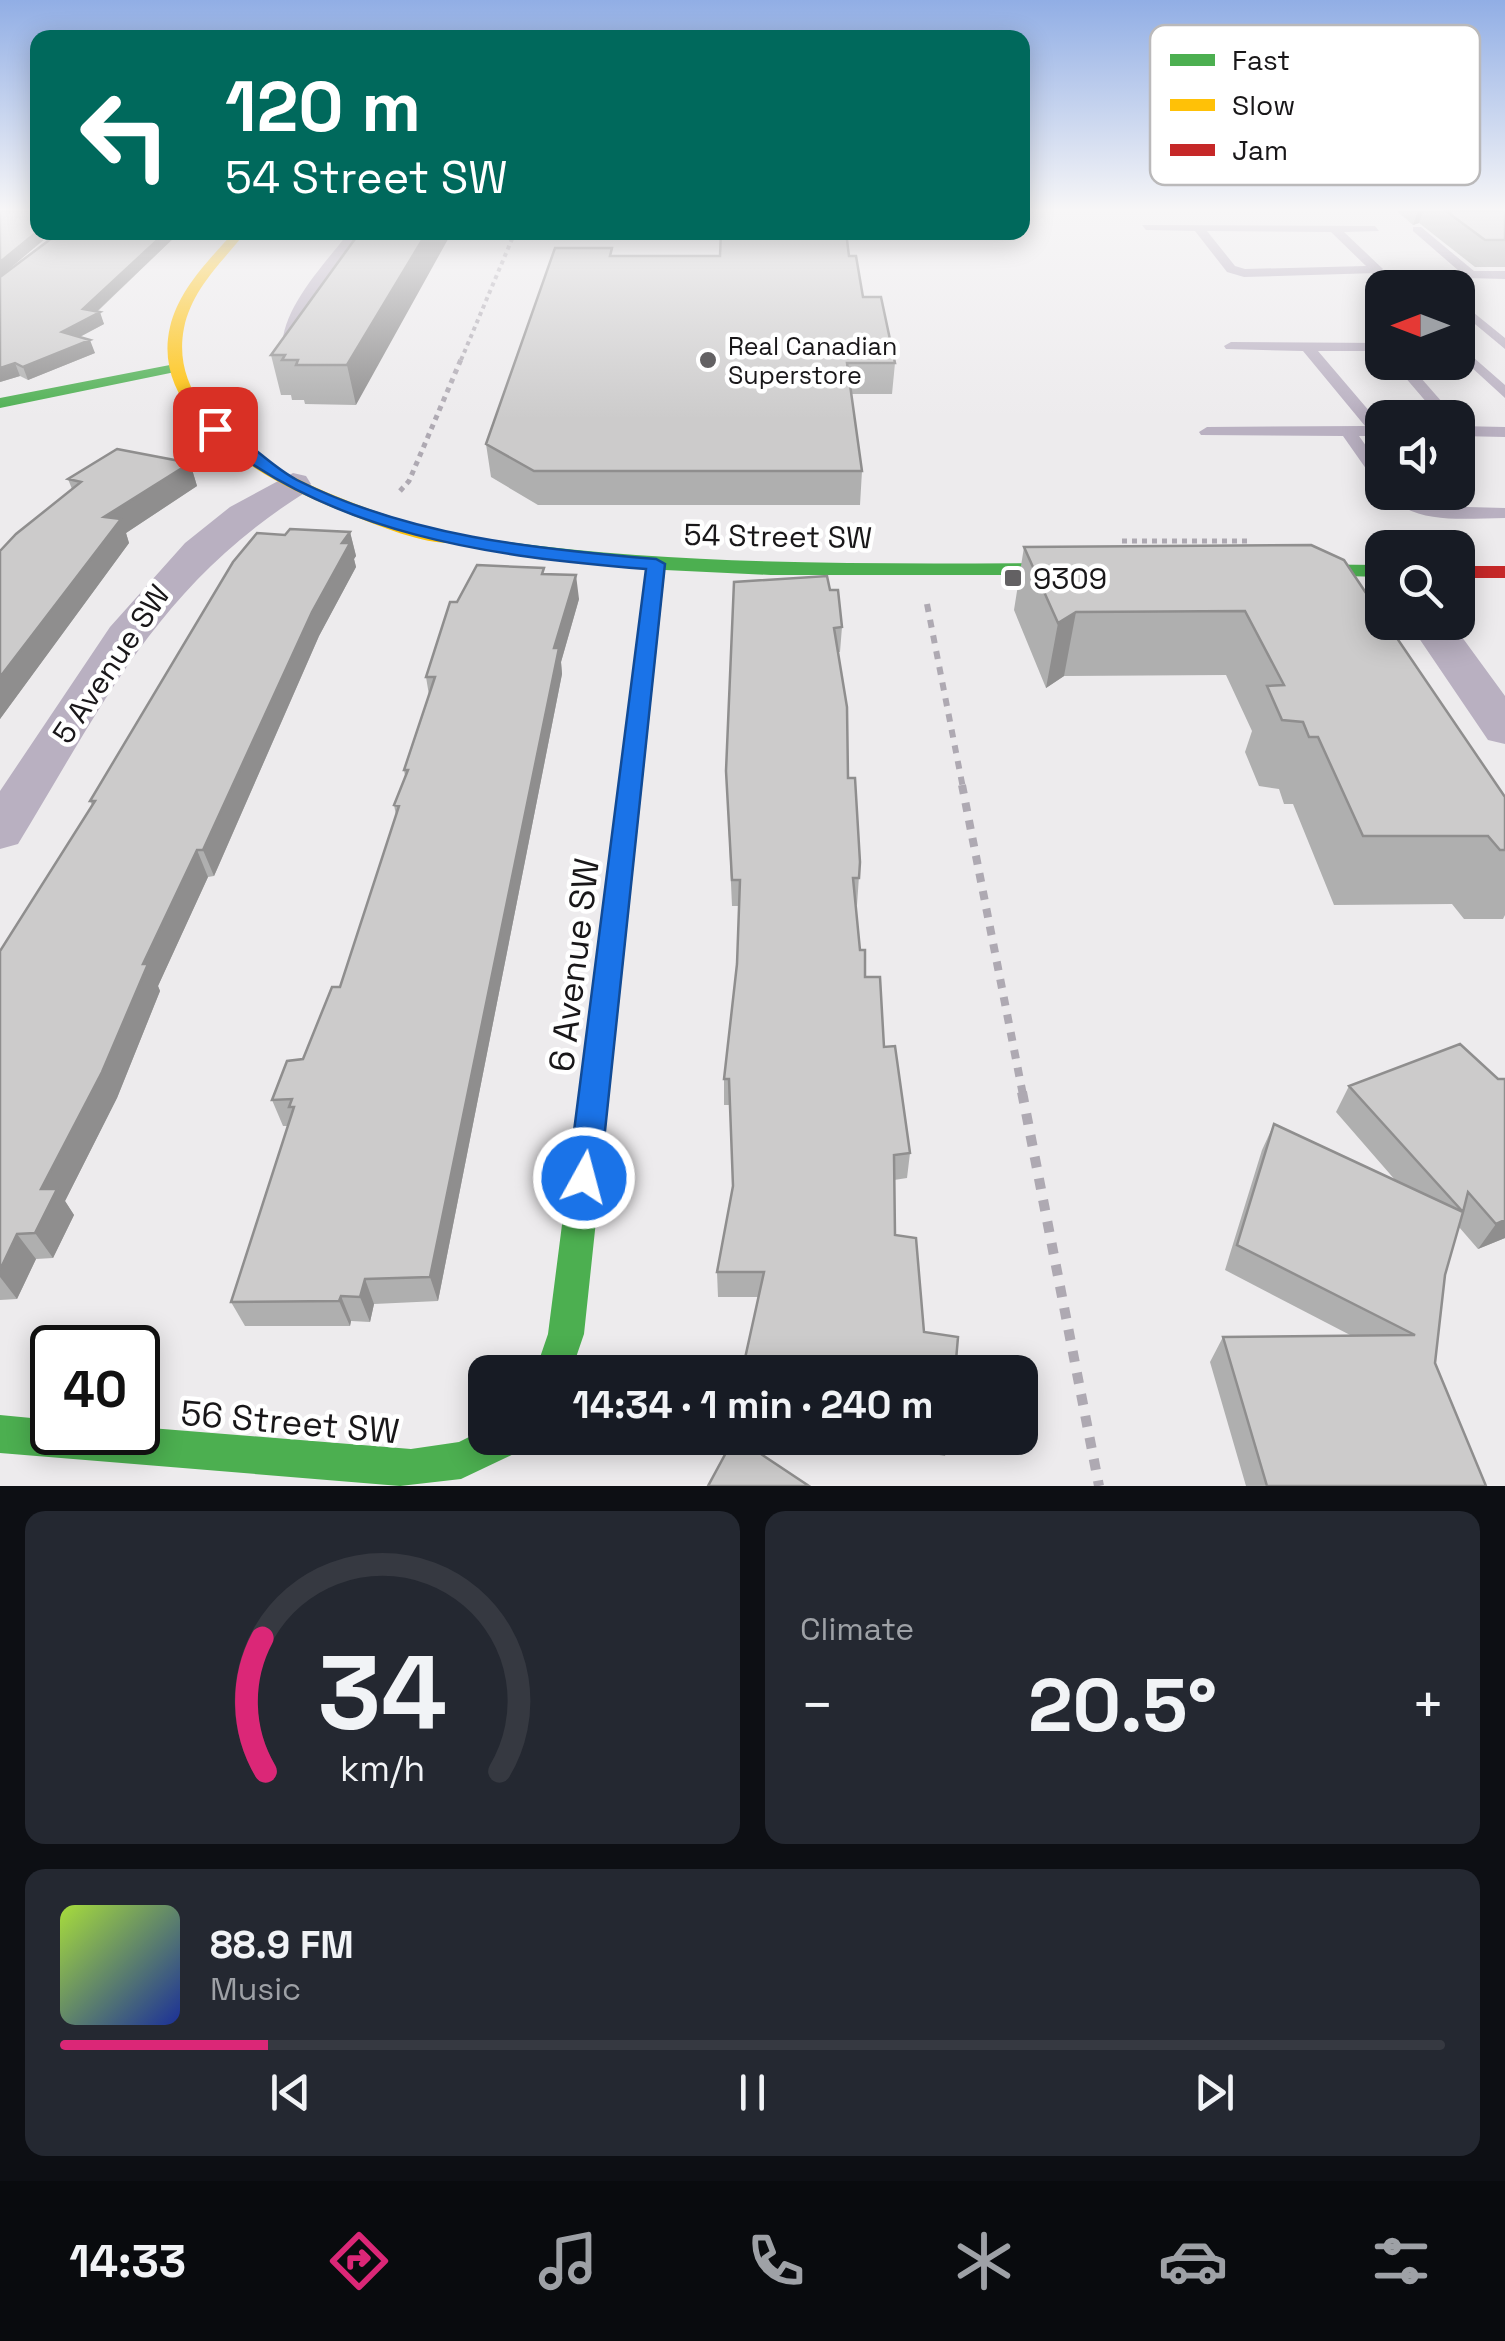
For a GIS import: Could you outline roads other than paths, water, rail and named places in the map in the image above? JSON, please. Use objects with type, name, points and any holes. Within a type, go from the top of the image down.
[{"type":"street","points":[[0,403],[175,368],[174,339],[187,298],[201,280]]},
{"type":"street","name":"54 Street SW","points":[[175,368],[182,386],[215,429],[255,462],[292,484],[368,516],[446,538],[526,554],[656,564],[1113,569]]},
{"type":"street","name":"5 Avenue SW","points":[[0,830],[170,576],[226,524],[292,484]]},
{"type":"street","name":"6 Avenue SW","points":[[559,1355],[566,1334],[656,564]]},
{"type":"street","points":[[1248,570],[1365,571]]},
{"type":"street","points":[[1475,572],[1505,572]]},
{"type":"street","points":[[1442,640],[1505,729]]},
{"type":"street","name":"56 Street SW","points":[[0,1434],[411,1468],[448,1466],[482,1455]]},
{"type":"lane","points":[[288,364],[289,335],[300,301],[316,280]]},
{"type":"lane","points":[[1475,319],[1505,346]]},
{"type":"lane","points":[[1231,346],[1365,347]]},
{"type":"lane","points":[[1306,346],[1365,414]]},
{"type":"lane","points":[[1475,347],[1505,346]]},
{"type":"lane","points":[[1475,364],[1505,394]]},
{"type":"lane","points":[[1415,380],[1433,400]]},
{"type":"lane","points":[[1348,431],[1365,455]]},
{"type":"lane","points":[[1207,432],[1365,431]]},
{"type":"lane","points":[[1475,431],[1505,432]]},
{"type":"lane","points":[[1419,510],[1505,513]]},
{"type":"place","name":"Real Canadian Superstore","points":[[708,360]]},
{"type":"place","name":"9309","points":[[1013,578]]}]
